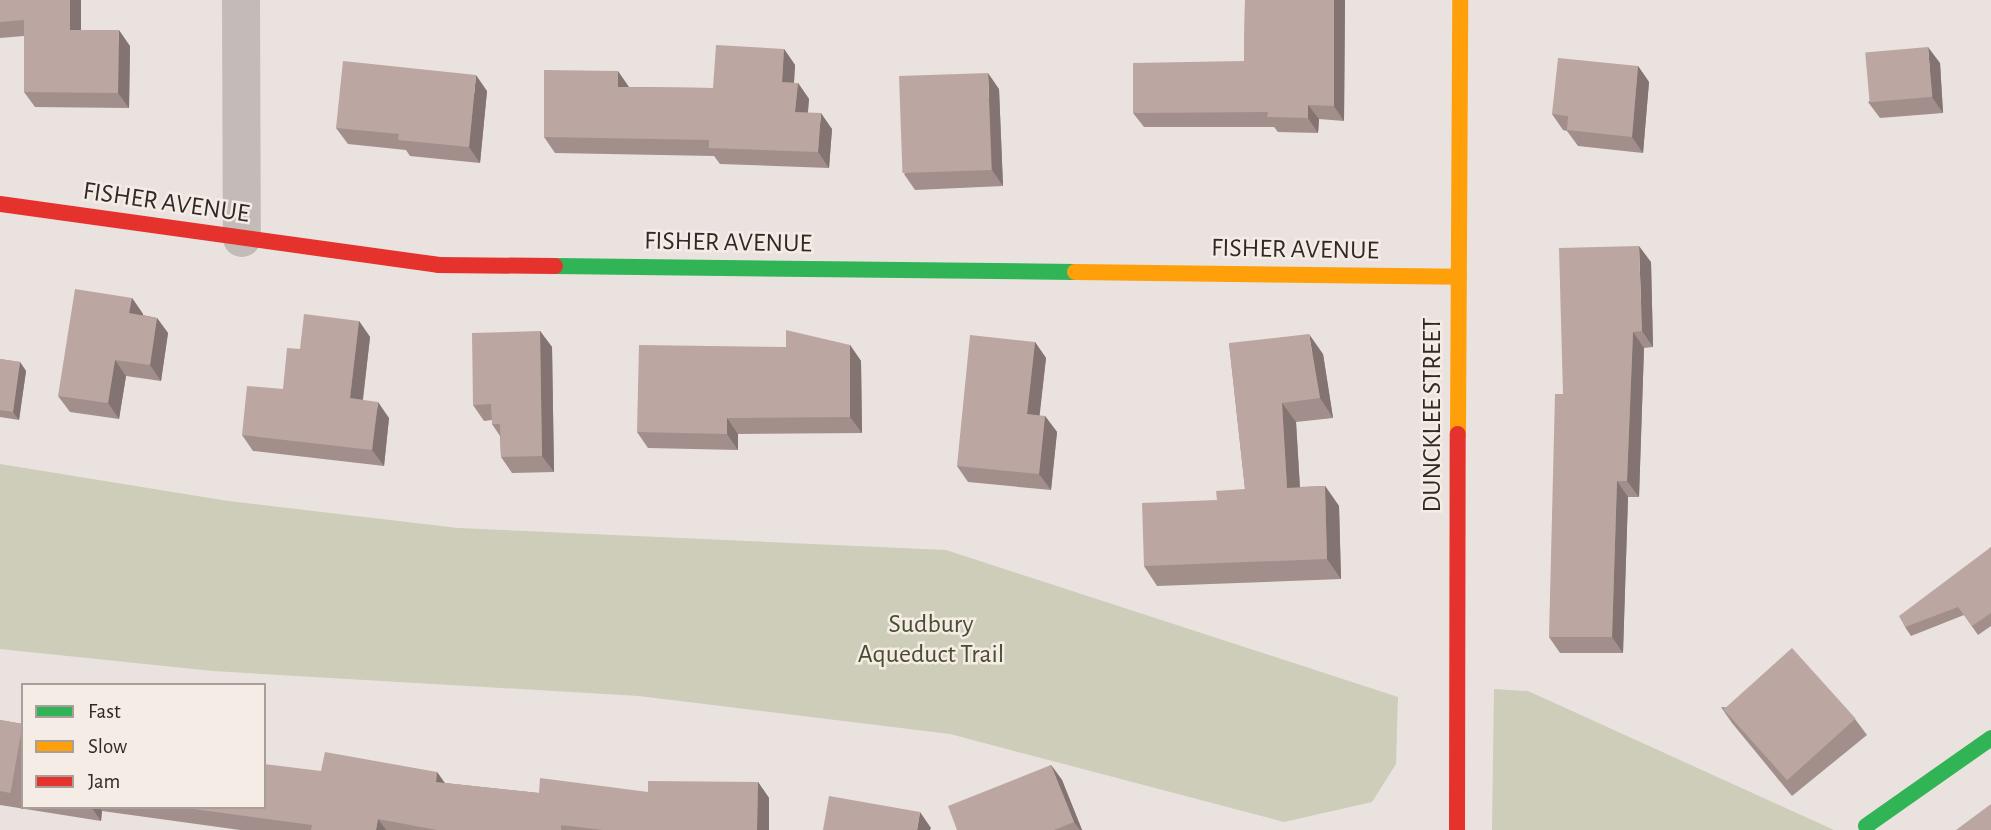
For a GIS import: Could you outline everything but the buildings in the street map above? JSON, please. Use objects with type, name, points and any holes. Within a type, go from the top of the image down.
[{"type":"street","points":[[241,0],[242,238]]},
{"type":"street","name":"DUNCKLEE STREET","points":[[1457,830],[1460,0]]},
{"type":"street","name":"FISHER AVENUE","points":[[0,204],[438,265],[1459,276]]},
{"type":"street","points":[[1866,826],[1991,737]]},
{"type":"green space","name":"Sudbury Aqueduct Trail","points":[[0,464],[228,501],[458,528],[946,550],[1398,697],[1396,764],[1372,802],[1284,822],[950,734],[639,696],[213,671],[0,649]]},
{"type":"green space","points":[[1494,689],[1528,691],[1834,830],[1492,830]]},
{"type":"traffic: fast","points":[[555,266],[1075,272]]},
{"type":"traffic: fast","points":[[1866,826],[1991,738]]},
{"type":"traffic: slow","points":[[1458,434],[1460,0]]},
{"type":"traffic: slow","points":[[1075,272],[1459,277]]},
{"type":"traffic: jam","points":[[0,204],[438,265],[555,266]]},
{"type":"traffic: jam","points":[[1457,830],[1458,434]]}]
